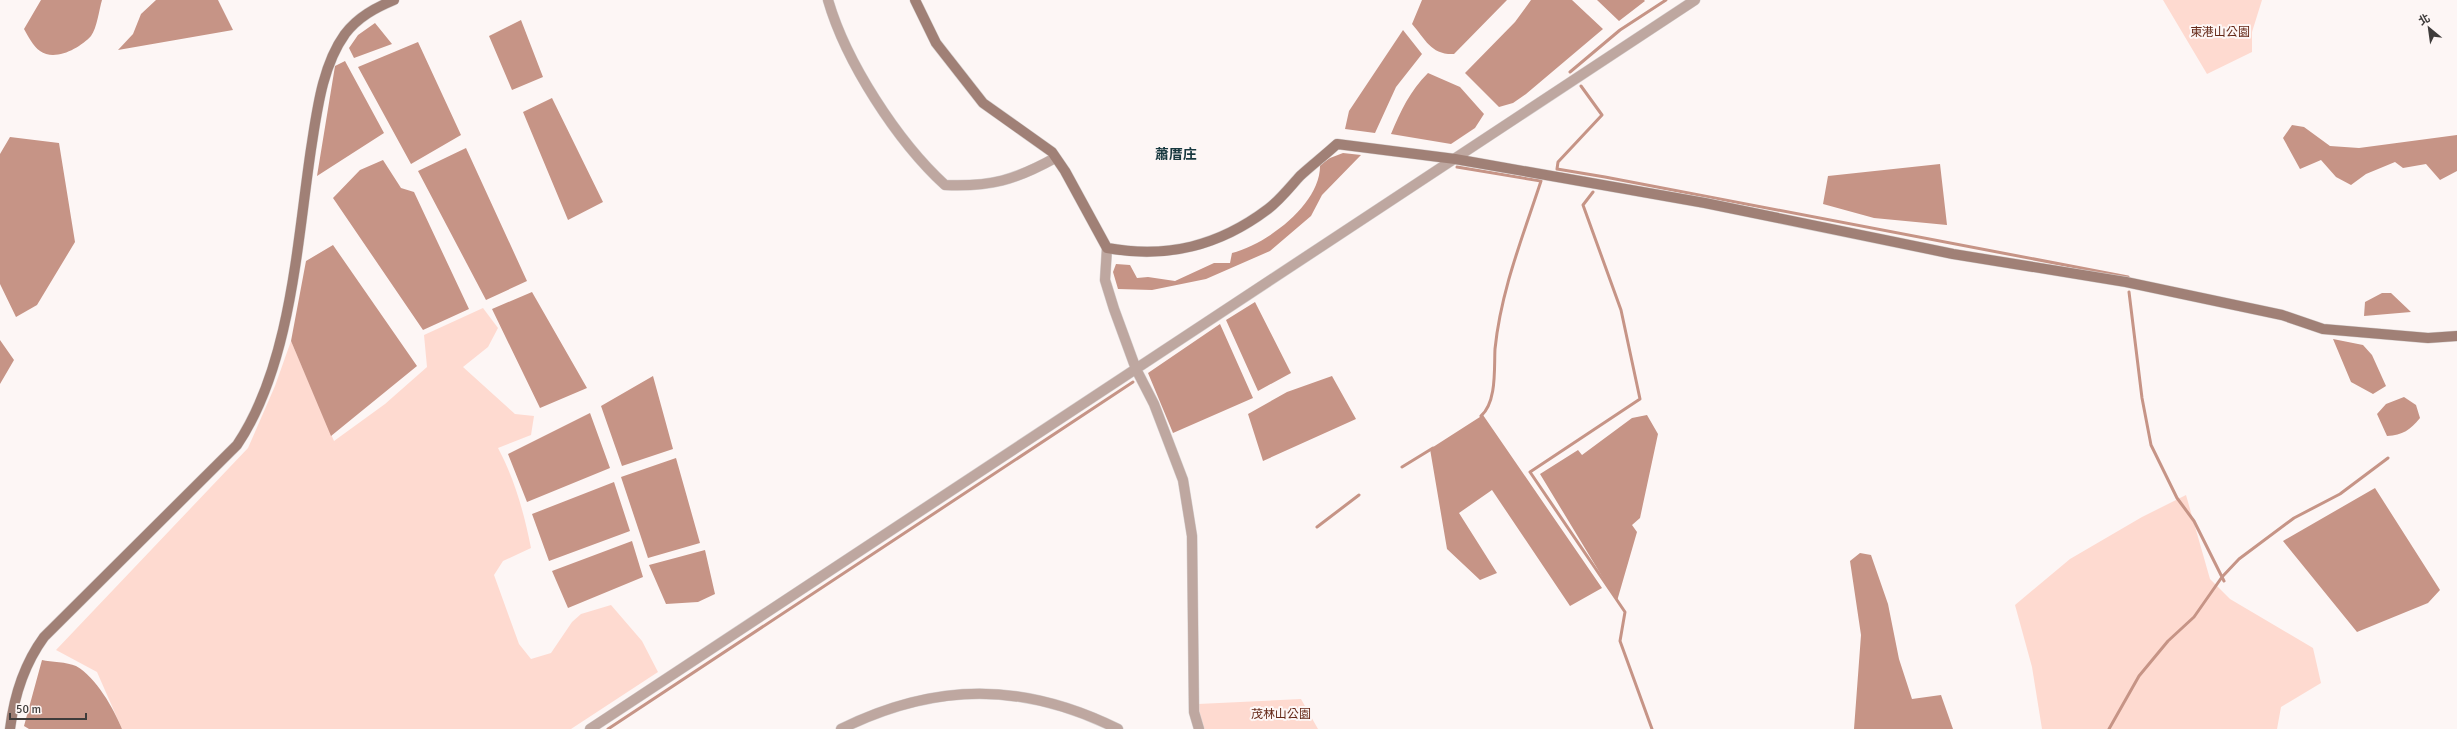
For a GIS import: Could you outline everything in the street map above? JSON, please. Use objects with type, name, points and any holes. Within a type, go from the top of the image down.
[{"type":"street","points":[[10,729],[13,710],[20,686],[35,650],[44,637],[237,445],[249,427],[264,394],[279,352],[314,132],[330,63],[345,34],[358,20],[371,10],[394,0]]},
{"type":"street","points":[[828,0],[832,14],[855,64],[894,130],[945,185],[967,186],[998,183],[1024,175],[1055,158]]},
{"type":"street","points":[[915,0],[936,43],[983,103],[1052,152],[1065,170],[1107,248],[1105,280],[1136,369],[1154,404],[1183,480],[1192,536],[1194,712],[1199,729]]},
{"type":"street","points":[[590,729],[1695,0]]},
{"type":"street","points":[[1107,248],[1131,253],[1168,252],[1200,246],[1233,232],[1269,209],[1300,176],[1337,144],[1455,159],[1705,203],[1953,254],[2126,282],[2282,315],[2322,329],[2428,338],[2457,336]]},
{"type":"street","points":[[841,729],[874,712],[923,698],[969,693],[1016,695],[1063,705],[1118,729]]},
{"type":"green space","name":"東港山公園","points":[[2163,0],[2262,0],[2252,32],[2252,52],[2207,74]]},
{"type":"green space","points":[[483,308],[498,328],[488,347],[463,367],[515,414],[534,416],[531,435],[498,448],[518,497],[531,548],[503,561],[494,575],[519,644],[531,659],[551,653],[572,622],[581,614],[611,605],[642,641],[658,672],[571,729],[122,729],[97,672],[56,650],[248,448],[275,386],[291,341],[334,441],[385,404],[427,367],[424,335]]},
{"type":"green space","points":[[2186,495],[2210,579],[2230,599],[2313,648],[2321,683],[2281,707],[2277,729],[2042,729],[2032,667],[2015,605],[2070,559],[2142,517]]},
{"type":"green space","name":"茂林山公園","points":[[1301,699],[1318,729],[1201,729],[1198,704]]},
{"type":"shaded area","points":[[41,0],[102,0],[96,24],[91,36],[74,49],[60,54],[46,54],[37,49],[24,29]]},
{"type":"shaded area","points":[[156,0],[218,0],[233,30],[118,50],[133,34],[141,14]]},
{"type":"shaded area","points":[[1422,0],[1507,0],[1454,54],[1446,54],[1434,49],[1425,41],[1412,24]]},
{"type":"shaded area","points":[[1531,0],[1572,0],[1603,29],[1526,94],[1513,103],[1499,107],[1465,73],[1515,22]]},
{"type":"shaded area","points":[[1597,0],[1644,0],[1645,1],[1619,21]]},
{"type":"shaded area","points":[[521,20],[543,77],[512,90],[489,36]]},
{"type":"shaded area","points":[[375,23],[392,44],[354,58],[349,48],[358,35]]},
{"type":"shaded area","points":[[1403,30],[1422,54],[1396,87],[1375,133],[1345,129],[1349,111]]},
{"type":"shaded area","points":[[418,42],[461,135],[411,164],[358,67]]},
{"type":"shaded area","points":[[345,61],[384,133],[317,176],[335,66]]},
{"type":"shaded area","points":[[1428,73],[1460,87],[1484,114],[1475,128],[1451,144],[1391,134],[1406,101]]},
{"type":"shaded area","points":[[552,98],[603,202],[568,220],[523,112]]},
{"type":"shaded area","points":[[2292,125],[2304,127],[2330,146],[2359,148],[2457,135],[2457,171],[2440,180],[2426,164],[2403,168],[2395,162],[2366,174],[2351,185],[2336,177],[2321,160],[2300,169],[2283,138]]},
{"type":"shaded area","points":[[10,137],[59,143],[75,242],[37,305],[16,317],[0,284],[0,154]]},
{"type":"shaded area","points":[[466,148],[527,281],[486,300],[418,171]]},
{"type":"shaded area","points":[[1343,153],[1361,155],[1322,195],[1311,216],[1270,251],[1206,279],[1152,290],[1118,289],[1113,272],[1116,264],[1130,265],[1137,278],[1148,277],[1175,281],[1214,263],[1230,263],[1232,253],[1261,241],[1290,220],[1302,208],[1312,194],[1318,180],[1320,165],[1330,158]]},
{"type":"shaded area","points":[[383,160],[401,188],[414,192],[469,309],[423,330],[333,198],[360,170]]},
{"type":"shaded area","points":[[1940,164],[1947,225],[1874,218],[1823,204],[1828,176]]},
{"type":"shaded area","points":[[333,245],[417,366],[331,436],[291,341],[306,261]]},
{"type":"shaded area","points":[[532,292],[587,388],[540,408],[492,309]]},
{"type":"shaded area","points":[[2382,293],[2391,293],[2411,312],[2364,316],[2365,302]]},
{"type":"shaded area","points":[[1255,302],[1291,373],[1258,391],[1226,320]]},
{"type":"shaded area","points":[[1220,324],[1253,398],[1173,433],[1148,373]]},
{"type":"shaded area","points":[[2333,339],[2363,345],[2372,355],[2386,386],[2373,394],[2351,382]]},
{"type":"shaded area","points":[[0,340],[14,360],[0,384]]},
{"type":"shaded area","points":[[653,376],[673,449],[622,466],[601,406]]},
{"type":"shaded area","points":[[1332,376],[1356,419],[1263,461],[1248,414],[1287,392]]},
{"type":"shaded area","points":[[2404,397],[2416,405],[2420,418],[2406,431],[2387,436],[2377,414],[2386,404]]},
{"type":"shaded area","points":[[590,413],[610,468],[527,502],[508,454]]},
{"type":"shaded area","points":[[1483,415],[1602,588],[1570,606],[1492,490],[1459,513],[1497,573],[1480,580],[1447,549],[1430,449]]},
{"type":"shaded area","points":[[1647,415],[1658,434],[1640,518],[1632,525],[1637,532],[1617,601],[1540,474],[1578,450],[1582,455],[1632,418]]},
{"type":"shaded area","points":[[676,458],[700,543],[648,558],[621,477]]},
{"type":"shaded area","points":[[614,482],[630,531],[549,561],[532,514]]},
{"type":"shaded area","points":[[2375,488],[2440,590],[2428,603],[2357,632],[2283,541]]},
{"type":"shaded area","points":[[632,541],[643,577],[568,608],[552,571]]},
{"type":"shaded area","points":[[705,550],[715,594],[698,602],[666,604],[649,565]]},
{"type":"shaded area","points":[[1860,553],[1871,555],[1888,604],[1899,659],[1912,699],[1941,695],[1953,729],[1854,729],[1861,635],[1850,561]]},
{"type":"shaded area","points":[[42,660],[76,666],[83,671],[104,694],[122,729],[29,729],[24,726]]},
{"type":"waterway","points":[[1570,72],[1620,30],[1666,0]]},
{"type":"waterway","points":[[1581,86],[1602,115],[1558,162],[1557,169],[1605,177]]},
{"type":"waterway","points":[[1457,167],[1541,181],[1507,284],[1495,349],[1494,384],[1490,402],[1481,416]]},
{"type":"waterway","points":[[1605,177],[2128,277]]},
{"type":"waterway","points":[[1593,192],[1583,205],[1621,310],[1640,399],[1530,472],[1625,612],[1620,641],[1652,729]]},
{"type":"waterway","points":[[2129,292],[2142,398],[2151,445],[2177,498],[2194,521],[2224,581]]},
{"type":"waterway","points":[[608,729],[1133,382]]},
{"type":"waterway","points":[[1402,467],[1433,448]]},
{"type":"waterway","points":[[2109,729],[2139,676],[2168,641],[2194,617],[2222,577],[2239,559],[2294,518],[2340,494],[2388,458]]},
{"type":"waterway","points":[[1317,527],[1359,495]]},
{"type":"district","name":"蕭厝庄","points":[[1176,154]]}]
